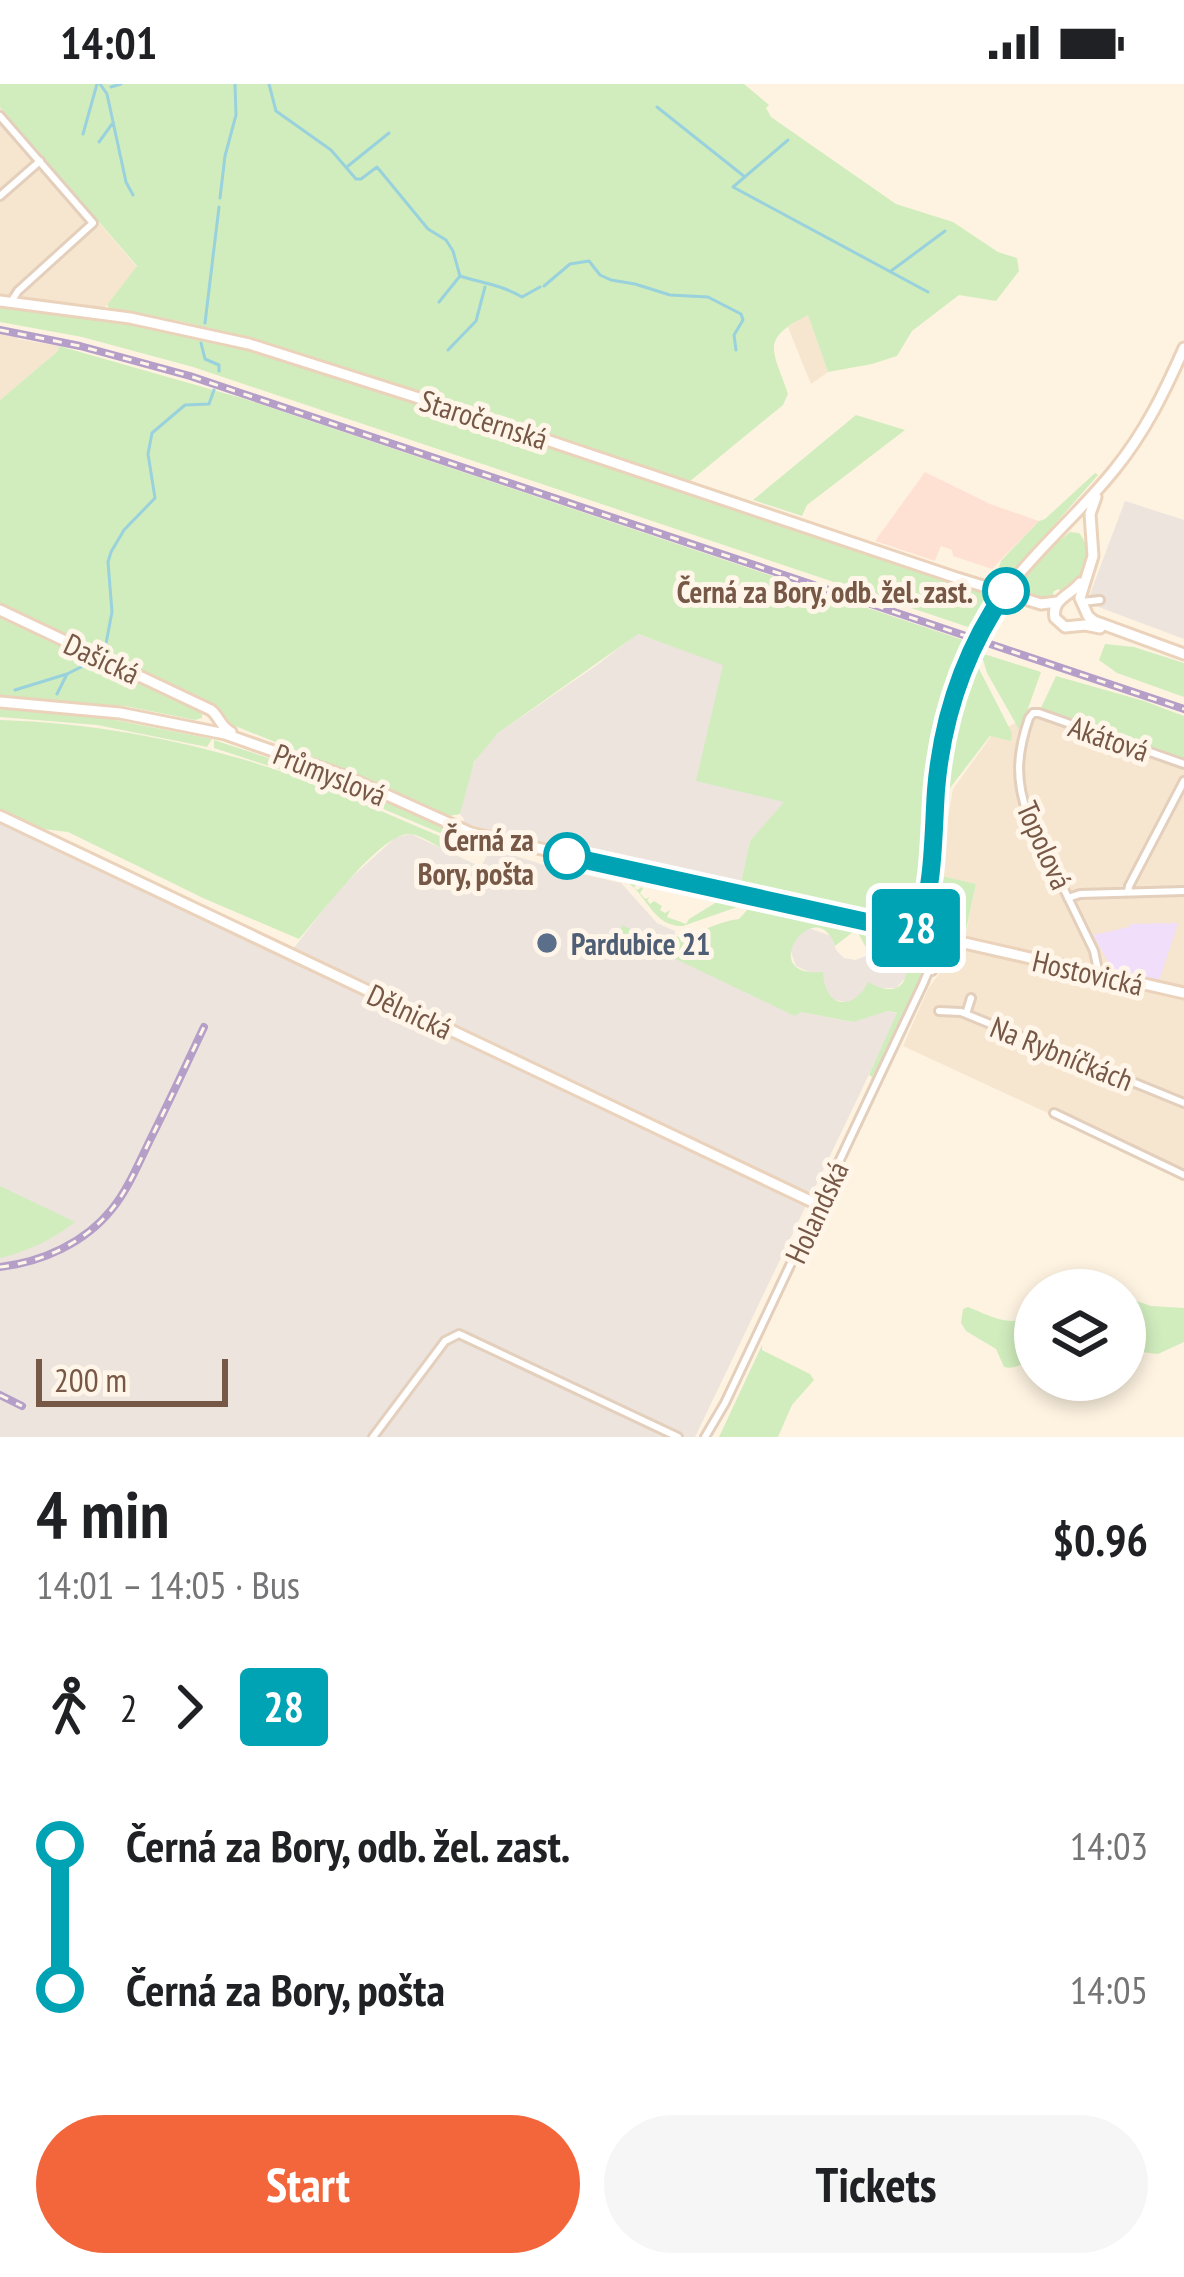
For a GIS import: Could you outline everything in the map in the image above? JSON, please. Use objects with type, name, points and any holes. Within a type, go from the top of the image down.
[{"type":"main road","name":"Staročernská","points":[[5,301],[182,327],[249,344],[1040,604],[1060,597]]},
{"type":"main road","points":[[924,936],[944,732],[971,651],[1015,580],[1138,438],[1184,348]]},
{"type":"main road","points":[[1074,627],[1082,622],[1082,590],[1094,553],[1090,514],[1100,487]]},
{"type":"main road","points":[[1071,517],[1092,540]]},
{"type":"main road","points":[[1089,573],[1072,592],[1060,597],[1054,613],[1058,622],[1065,627],[1089,625],[1184,654]]},
{"type":"main road","name":"Staročernská","points":[[957,578],[1041,610],[1058,622]]},
{"type":"main road","points":[[1060,597],[1073,596],[1094,621],[1162,647]]},
{"type":"main road","name":"Dašická","points":[[0,610],[204,707],[217,714],[214,730],[224,729],[249,741]]},
{"type":"main road","name":"Průmyslová","points":[[0,702],[120,713],[214,730],[403,804]]},
{"type":"main road","name":"Průmyslová","points":[[36,705],[182,730],[214,730]]},
{"type":"main road","name":"Průmyslová","points":[[249,741],[347,777],[403,804]]},
{"type":"main road","points":[[403,804],[490,838],[924,936]]},
{"type":"main road","name":"Dělnická","points":[[0,817],[820,1205]]},
{"type":"main road","points":[[924,936],[930,873]]},
{"type":"main road","points":[[901,927],[917,916],[926,900]]},
{"type":"main road","points":[[867,922],[924,936]]},
{"type":"main road","name":"Hostovická","points":[[924,936],[992,951]]},
{"type":"main road","name":"Hostovická","points":[[924,936],[1184,993]]},
{"type":"street","points":[[0,116],[93,224],[5,301]]},
{"type":"street","points":[[0,196],[40,161]]},
{"type":"street","name":"Akátová","points":[[1034,713],[1184,764]]},
{"type":"street","name":"Topolová","points":[[1034,713],[1020,745],[1019,788],[1100,974]]},
{"type":"street","points":[[1128,892],[1184,781]]},
{"type":"street","points":[[1068,898],[1184,891]]},
{"type":"street","points":[[923,984],[924,936]]},
{"type":"street","name":"Holandská","points":[[705,1437],[923,984],[943,951],[955,945]]},
{"type":"street","points":[[965,1014],[971,998]]},
{"type":"street","name":"Na Rybníčkách","points":[[939,1011],[965,1014],[1184,1103]]},
{"type":"street","points":[[1054,1113],[1184,1175]]},
{"type":"street","points":[[1084,1128],[1090,1113]]},
{"type":"street","points":[[373,1437],[442,1344],[451,1336],[465,1335],[678,1437]]},
{"type":"shaded area","points":[[0,107],[137,267],[93,317],[0,305]]},
{"type":"shaded area","points":[[808,314],[828,372],[811,384],[788,327]]},
{"type":"shaded area","points":[[0,333],[59,346],[0,400]]},
{"type":"shaded area","points":[[925,472],[990,504],[1039,521],[992,569],[953,556],[952,550],[941,546],[935,561],[875,541]]},
{"type":"shaded area","points":[[1125,501],[1184,520],[1184,639],[1096,606],[1090,594]]},
{"type":"shaded area","points":[[637,634],[723,664],[785,802],[750,841],[740,887],[463,823],[460,814],[479,753],[498,733]]},
{"type":"shaded area","points":[[1040,710],[1184,762],[1184,1176],[903,1046],[928,989],[965,938],[976,884],[938,875],[953,789],[992,735]]},
{"type":"shaded area","points":[[0,822],[286,958],[341,887],[396,837],[411,834],[481,867],[491,848],[621,883],[657,923],[675,931],[674,958],[801,1012],[852,1022],[888,1011],[898,1014],[695,1437],[0,1437]]},
{"type":"shaded area","points":[[1178,923],[1159,981],[1113,970],[1093,935],[1129,924]]},
{"type":"shaded area","points":[[809,928],[831,936],[844,958],[866,956],[882,944],[899,948],[908,975],[896,988],[867,988],[849,1003],[832,999],[822,978],[796,966],[790,949]]},
{"type":"green space","points":[[0,84],[744,84],[769,105],[771,117],[896,204],[953,222],[998,252],[1017,258],[1019,271],[996,301],[959,295],[912,331],[897,356],[872,364],[828,372],[808,315],[792,324],[774,347],[788,394],[783,405],[689,482],[260,342],[110,309],[107,305],[137,266],[0,107]]},
{"type":"green space","points":[[0,305],[129,323],[257,352],[992,595],[974,629],[193,367],[82,337],[0,322]]},
{"type":"green space","points":[[59,346],[245,399],[969,642],[951,688],[933,762],[923,900],[908,917],[887,922],[740,887],[750,841],[784,802],[696,781],[723,665],[638,634],[498,733],[474,762],[460,814],[444,817],[355,774],[230,724],[215,706],[0,603],[0,400]]},
{"type":"green space","points":[[856,415],[905,430],[807,505],[802,516],[753,500]]},
{"type":"green space","points":[[1098,475],[1006,580],[995,579],[1001,561]]},
{"type":"green space","points":[[1070,532],[1079,533],[1087,549],[1086,566],[1071,588],[1064,593],[1058,589],[1054,599],[1042,602],[1015,587],[1039,557]]},
{"type":"green space","points":[[0,618],[186,704],[202,712],[202,718],[125,706],[0,698]]},
{"type":"green space","points":[[1105,644],[1134,647],[1184,663],[1184,697],[1117,673],[1099,660]]},
{"type":"green space","points":[[981,653],[1041,672],[1020,731],[987,673]]},
{"type":"green space","points":[[975,661],[1012,733],[1011,741],[990,736],[940,801],[956,712]]},
{"type":"green space","points":[[1056,676],[1184,716],[1184,762],[1040,710]]},
{"type":"green space","points":[[0,709],[100,717],[212,739],[207,747],[97,725],[0,717]]},
{"type":"green space","points":[[0,720],[110,730],[218,752],[310,782],[451,841],[445,850],[410,834],[384,846],[299,939],[68,832],[42,829],[0,810]]},
{"type":"green space","points":[[214,740],[342,782],[450,831],[452,838],[324,784],[214,748]]},
{"type":"green space","points":[[548,862],[619,872],[638,883],[637,890],[642,887],[640,893],[645,899],[650,897],[650,904],[654,901],[665,913],[670,910],[667,917],[686,924],[720,900],[738,899],[743,905],[683,926],[673,925],[657,915],[624,880]]},
{"type":"green space","points":[[938,875],[976,884],[965,935],[956,938],[934,927]]},
{"type":"green space","points":[[748,909],[853,932],[835,946],[826,931],[815,927],[804,931],[791,952],[793,963],[803,971],[823,972],[828,993],[840,1002],[855,998],[868,982],[887,989],[899,986],[905,977],[906,964],[894,944],[883,943],[869,953],[858,933],[893,942],[923,964],[920,982],[874,1079],[869,1075],[897,1013],[888,1011],[853,1022],[801,1012],[795,1016],[619,932],[622,925],[673,949],[674,937],[739,919]]},
{"type":"green space","points":[[0,1186],[75,1222],[39,1244],[0,1258]]},
{"type":"green space","points":[[1146,1304],[1184,1308],[1184,1342],[1158,1354],[1146,1353]]},
{"type":"green space","points":[[963,1309],[1014,1321],[1014,1366],[1004,1367],[996,1349],[966,1331],[961,1323]]},
{"type":"green space","points":[[762,1345],[762,1350],[814,1380],[792,1405],[778,1437],[719,1437]]},
{"type":"waterway","points":[[83,134],[97,84]]},
{"type":"waterway","points":[[100,84],[107,94],[133,195]]},
{"type":"waterway","points":[[111,87],[121,84]]},
{"type":"waterway","points":[[220,198],[236,115],[235,84]]},
{"type":"waterway","points":[[269,84],[276,111],[331,150],[356,179],[377,167],[428,229],[446,240],[460,276],[522,297],[540,287]]},
{"type":"waterway","points":[[657,107],[745,177]]},
{"type":"waterway","points":[[99,142],[112,124]]},
{"type":"waterway","points":[[348,166],[389,133]]},
{"type":"waterway","points":[[788,140],[733,187],[928,292]]},
{"type":"waterway","points":[[205,323],[219,207]]},
{"type":"waterway","points":[[891,271],[945,231]]},
{"type":"waterway","points":[[544,286],[570,264],[589,261],[611,280],[670,295],[708,297],[741,314],[743,320],[734,335],[736,350]]},
{"type":"waterway","points":[[439,302],[460,276]]},
{"type":"waterway","points":[[448,350],[476,321],[485,287]]},
{"type":"waterway","points":[[201,343],[205,359],[219,365],[219,371]]},
{"type":"waterway","points":[[104,654],[112,612],[111,552],[124,530],[155,498],[148,454],[152,433],[185,405],[209,404],[214,390]]},
{"type":"waterway","points":[[15,690],[100,664]]},
{"type":"waterway","points":[[57,694],[67,674]]},
{"type":"railway","points":[[0,330],[190,376],[1184,709]]},
{"type":"railway","points":[[0,1267],[62,1249],[112,1209],[134,1174],[204,1027]]},
{"type":"railway","points":[[0,1395],[22,1406]]},
{"type":"bus line","name":"28","points":[[567,856],[867,922],[919,928],[930,873],[944,732],[971,651],[1006,591]]},
{"type":"place","name":"Černá za Bory, odb. žel. zast.","points":[[1006,591]]},
{"type":"place","name":"Černá za Bory, pošta","points":[[567,856]]},
{"type":"place","name":"Pardubice 21","points":[[547,943]]}]
